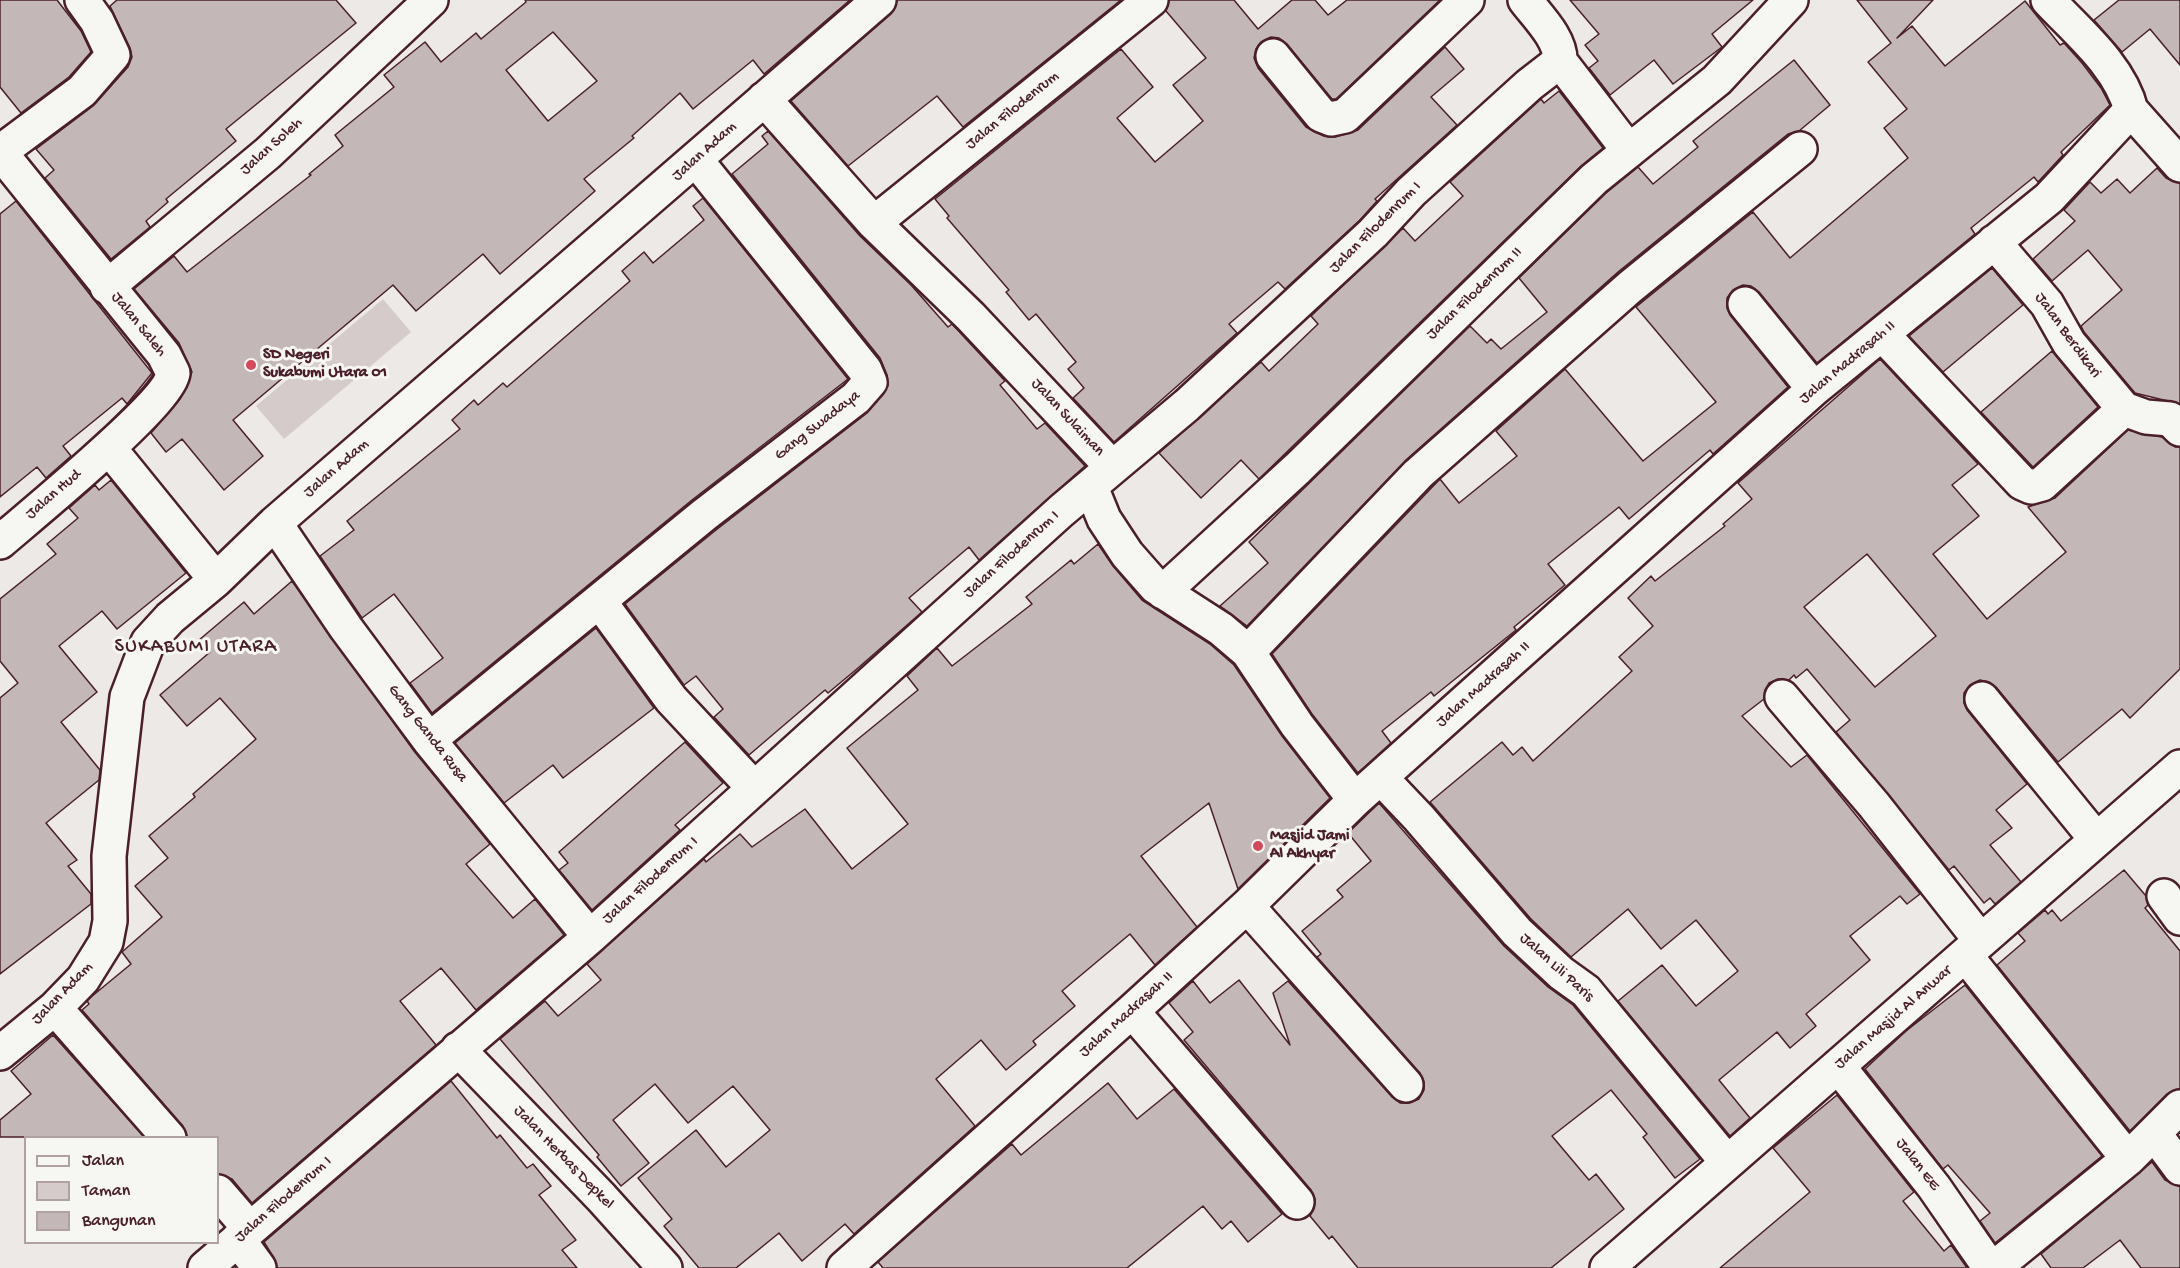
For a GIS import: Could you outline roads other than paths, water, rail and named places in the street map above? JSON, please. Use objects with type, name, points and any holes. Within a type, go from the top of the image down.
[{"type":"street","points":[[0,152],[82,91],[113,55],[98,21],[82,0]]},
{"type":"street","name":"Jalan Soleh","points":[[107,287],[268,153],[431,0]]},
{"type":"street","name":"Jalan Adam","points":[[0,1053],[55,1008],[83,979],[106,942],[111,921],[109,856],[127,697],[148,642],[170,618],[216,580],[275,523],[879,0]]},
{"type":"street","name":"Jalan Filodenrum","points":[[874,223],[1151,0]]},
{"type":"street","points":[[1273,56],[1321,115],[1331,119],[1345,116],[1467,0]]},
{"type":"street","points":[[1525,0],[1556,43],[1560,51],[1560,61],[1629,152]]},
{"type":"street","name":"Jalan Filodenrum II","points":[[1163,592],[1298,468],[1594,179],[1717,80],[1791,0]]},
{"type":"street","points":[[2048,0],[2105,61],[2126,90],[2131,110],[2180,165]]},
{"type":"street","name":"Jalan Filodenrum I","points":[[205,1268],[590,937],[1102,477],[1245,353],[1373,234],[1411,192],[1529,85],[1560,61]]},
{"type":"street","name":"Jalan Sulaiman","points":[[764,99],[874,223],[971,317],[1102,477],[1104,519],[1127,554],[1163,592],[1221,629],[1248,652],[1297,725],[1355,800]]},
{"type":"street","name":"Jalan Madrasah II","points":[[844,1268],[1247,906],[1355,800],[1814,390],[2049,198],[2131,110]]},
{"type":"street","points":[[1248,652],[1418,474],[1630,287],[1800,149]]},
{"type":"street","name":"Jalan Saleh","points":[[0,152],[173,369],[172,378],[166,388],[109,448]]},
{"type":"street","name":"Gang Swadaya","points":[[429,740],[704,515],[856,398],[870,381],[866,370],[696,160]]},
{"type":"street","name":"Jalan Berdikari","points":[[1994,242],[2047,304],[2069,343],[2124,409]]},
{"type":"street","points":[[1744,304],[1814,390]]},
{"type":"street","points":[[1882,334],[2022,483],[2031,487],[2042,484],[2124,409],[2146,417],[2170,419],[2180,429]]},
{"type":"street","points":[[109,448],[216,580]]},
{"type":"street","name":"Jalan Hud","points":[[0,542],[109,448]]},
{"type":"street","name":"Gang Ganda Rusa","points":[[275,523],[346,628],[429,740],[590,937]]},
{"type":"street","points":[[600,602],[671,699],[754,788]]},
{"type":"street","points":[[1782,697],[1874,805],[1974,949],[2128,1158]]},
{"type":"street","points":[[1982,699],[2096,839]]},
{"type":"street","name":"Jalan Masjid Al Anwar","points":[[1607,1268],[1726,1162],[1974,949],[2180,766]]},
{"type":"street","name":"Jalan Lili Paris","points":[[1381,778],[1419,818],[1517,932],[1561,973],[1586,991],[1726,1162]]},
{"type":"street","points":[[1247,906],[1406,1085]]},
{"type":"street","points":[[55,1008],[168,1136]]},
{"type":"street","points":[[1132,1011],[1297,1202]]},
{"type":"street","name":"Jalan Herbas Depkel","points":[[458,1049],[601,1197],[665,1268]]},
{"type":"street","name":"Jalan EE","points":[[1838,1066],[1934,1187],[1992,1268]]},
{"type":"street","points":[[1992,1268],[2128,1158],[2180,1107]]},
{"type":"street","points":[[2154,1133],[2180,1168]]},
{"type":"street","points":[[219,1194],[244,1234],[259,1268]]},
{"type":"place","name":"SD Negeri Sukabumi Utara 01","points":[[251,365]]},
{"type":"place","name":"Masjid Jami Al Akhyar","points":[[1258,846]]},
{"type":"district","name":"SUKABUMI UTARA","points":[[196,648]]}]
